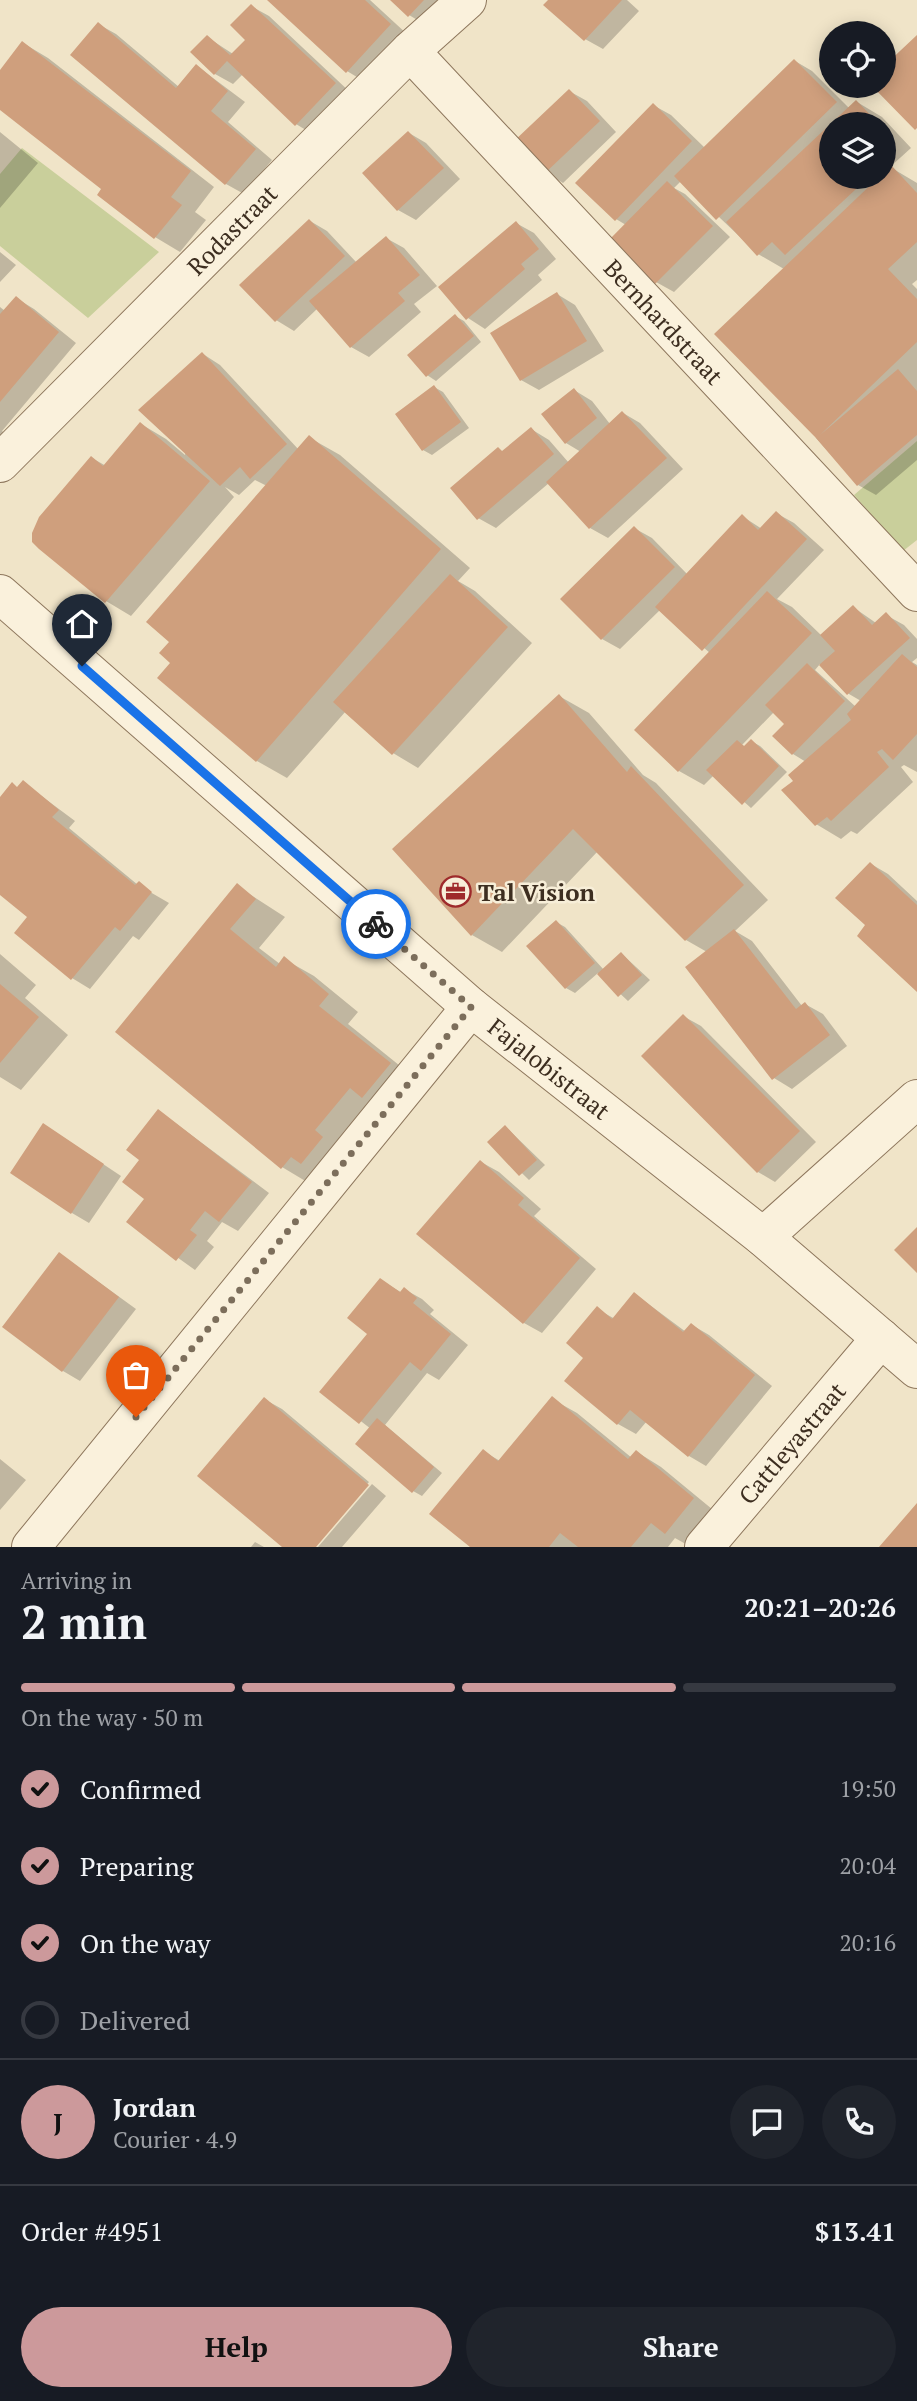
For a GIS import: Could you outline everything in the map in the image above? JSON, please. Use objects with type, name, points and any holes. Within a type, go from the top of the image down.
[{"type":"street","name":"Rodastraat","points":[[0,463],[410,51],[467,0]]},
{"type":"street","name":"Bernhardstraat","points":[[410,51],[917,592]]},
{"type":"street","name":"Fajalobistraat","points":[[0,594],[471,1007],[763,1237],[917,1369]]},
{"type":"street","points":[[31,1547],[471,1007]]},
{"type":"street","points":[[763,1237],[917,1099]]},
{"type":"street","name":"Cattleyastraat","points":[[704,1547],[881,1338]]},
{"type":"green space","points":[[22,148],[159,252],[88,318],[0,246],[0,174]]},
{"type":"green space","points":[[917,441],[917,540],[903,551],[854,495]]},
{"type":"building","points":[[267,0],[365,0],[391,24],[346,73]]},
{"type":"building","points":[[390,0],[424,0],[408,17]]},
{"type":"building","points":[[548,0],[622,0],[584,41],[543,5]]},
{"type":"building","points":[[251,4],[336,83],[295,126],[227,61],[214,75],[190,52],[207,35],[230,55],[245,40],[230,25]]},
{"type":"building","points":[[98,22],[176,88],[196,64],[228,91],[211,111],[256,149],[225,185],[70,55]]},
{"type":"building","points":[[917,35],[915,130],[884,98],[896,98],[896,55]]},
{"type":"building","points":[[22,41],[191,171],[171,197],[182,205],[154,239],[97,195],[101,189],[0,110],[0,70]]},
{"type":"building","points":[[794,59],[819,84],[819,98],[833,98],[837,102],[827,112],[819,112],[819,120],[716,220],[674,176]]},
{"type":"building","points":[[569,89],[600,121],[544,174],[513,142]]},
{"type":"building","points":[[856,100],[868,112],[843,112]]},
{"type":"building","points":[[653,103],[692,141],[615,221],[575,183]]},
{"type":"building","points":[[408,131],[444,168],[397,211],[362,173]]},
{"type":"building","points":[[819,135],[819,189],[856,189],[785,255],[772,242],[757,256],[726,222]]},
{"type":"building","points":[[896,170],[917,193],[917,242],[888,269],[917,299],[917,342],[820,435],[898,369],[917,391],[917,435],[857,486],[816,438],[714,334],[866,189],[896,189]]},
{"type":"building","points":[[667,181],[713,226],[655,284],[610,239]]},
{"type":"building","points":[[309,219],[345,256],[275,322],[239,285]]},
{"type":"building","points":[[516,221],[539,249],[521,264],[525,269],[466,320],[438,287]]},
{"type":"building","points":[[386,236],[420,275],[398,293],[405,301],[350,348],[309,301]]},
{"type":"building","points":[[557,292],[587,341],[520,381],[490,333]]},
{"type":"building","points":[[16,296],[59,332],[0,402],[0,314]]},
{"type":"building","points":[[455,314],[474,336],[426,377],[407,355]]},
{"type":"building","points":[[202,352],[287,444],[250,479],[240,467],[220,486],[138,410]]},
{"type":"building","points":[[434,385],[461,422],[422,451],[395,414]]},
{"type":"building","points":[[574,388],[597,418],[565,444],[541,414]]},
{"type":"building","points":[[622,411],[667,458],[589,529],[546,482]]},
{"type":"building","points":[[140,422],[210,481],[105,603],[39,549],[32,542],[32,533],[39,517],[91,456],[103,466]]},
{"type":"building","points":[[531,427],[554,454],[477,520],[450,488],[498,447],[502,451]]},
{"type":"building","points":[[309,435],[441,549],[256,762],[157,678],[170,663],[159,653],[169,642],[146,622]]},
{"type":"building","points":[[776,511],[807,539],[702,651],[655,607],[742,514],[758,530]]},
{"type":"building","points":[[634,526],[675,567],[601,640],[560,599]]},
{"type":"building","points":[[450,574],[508,627],[392,755],[333,702]]},
{"type":"building","points":[[767,591],[812,633],[678,772],[634,730]]},
{"type":"building","points":[[853,605],[872,625],[886,612],[910,638],[847,695],[819,665],[835,651],[820,635]]},
{"type":"building","points":[[902,654],[917,667],[917,734],[893,760],[882,749],[877,752],[889,767],[831,821],[827,817],[815,826],[781,790],[793,781],[788,775],[851,720],[847,714]]},
{"type":"building","points":[[807,663],[845,701],[792,755],[772,736],[784,724],[765,705]]},
{"type":"building","points":[[559,694],[627,772],[631,766],[744,885],[685,941],[573,829],[471,936],[392,849]]},
{"type":"building","points":[[751,739],[779,766],[742,805],[706,770],[737,740],[744,746]]},
{"type":"building","points":[[23,780],[59,810],[52,817],[135,885],[139,881],[152,892],[120,931],[115,927],[71,980],[14,933],[27,917],[0,895],[0,797],[12,782],[17,787]]},
{"type":"building","points":[[870,862],[917,905],[917,992],[857,936],[865,925],[835,898]]},
{"type":"building","points":[[237,883],[256,899],[230,929],[276,967],[284,956],[329,994],[319,1006],[391,1063],[362,1098],[350,1088],[315,1130],[323,1137],[301,1164],[291,1157],[281,1169],[115,1032]]},
{"type":"building","points":[[556,920],[595,963],[565,989],[526,946]]},
{"type":"building","points":[[734,929],[796,1009],[805,1002],[830,1035],[772,1080],[685,967]]},
{"type":"building","points":[[621,952],[642,975],[618,997],[597,974]]},
{"type":"building","points":[[0,984],[39,1017],[0,1063]]},
{"type":"building","points":[[683,1014],[800,1131],[757,1173],[641,1056]]},
{"type":"building","points":[[158,1109],[252,1182],[219,1222],[205,1211],[190,1230],[197,1235],[176,1261],[126,1222],[144,1199],[122,1182],[139,1160],[126,1150]]},
{"type":"building","points":[[43,1123],[104,1164],[71,1214],[10,1173]]},
{"type":"building","points":[[505,1125],[537,1160],[519,1176],[487,1142]]},
{"type":"building","points":[[480,1160],[524,1198],[518,1205],[580,1258],[523,1324],[416,1234]]},
{"type":"building","points":[[917,1227],[917,1273],[894,1250]]},
{"type":"building","points":[[59,1252],[119,1297],[62,1372],[2,1327]]},
{"type":"building","points":[[380,1278],[400,1292],[404,1287],[417,1298],[413,1303],[451,1334],[421,1371],[410,1362],[359,1424],[319,1392],[367,1334],[347,1318]]},
{"type":"building","points":[[634,1292],[683,1332],[691,1323],[755,1375],[688,1457],[630,1410],[617,1425],[564,1381],[583,1358],[566,1343],[597,1306],[612,1319]]},
{"type":"building","points":[[552,1396],[628,1459],[636,1450],[694,1498],[665,1534],[651,1523],[631,1547],[578,1547],[560,1533],[549,1547],[470,1547],[429,1514],[483,1449],[498,1461]]},
{"type":"building","points":[[264,1397],[369,1485],[316,1547],[282,1547],[197,1476]]},
{"type":"building","points":[[377,1418],[434,1467],[412,1493],[355,1444]]},
{"type":"building","points":[[917,1503],[917,1547],[879,1547]]},
{"type":"way so far","points":[[136,1417],[471,1007],[376,924]]},
{"type":"place","name":"Tal Vision","points":[[455,892]]},
{"type":"route","points":[[82,666],[376,924]]}]
